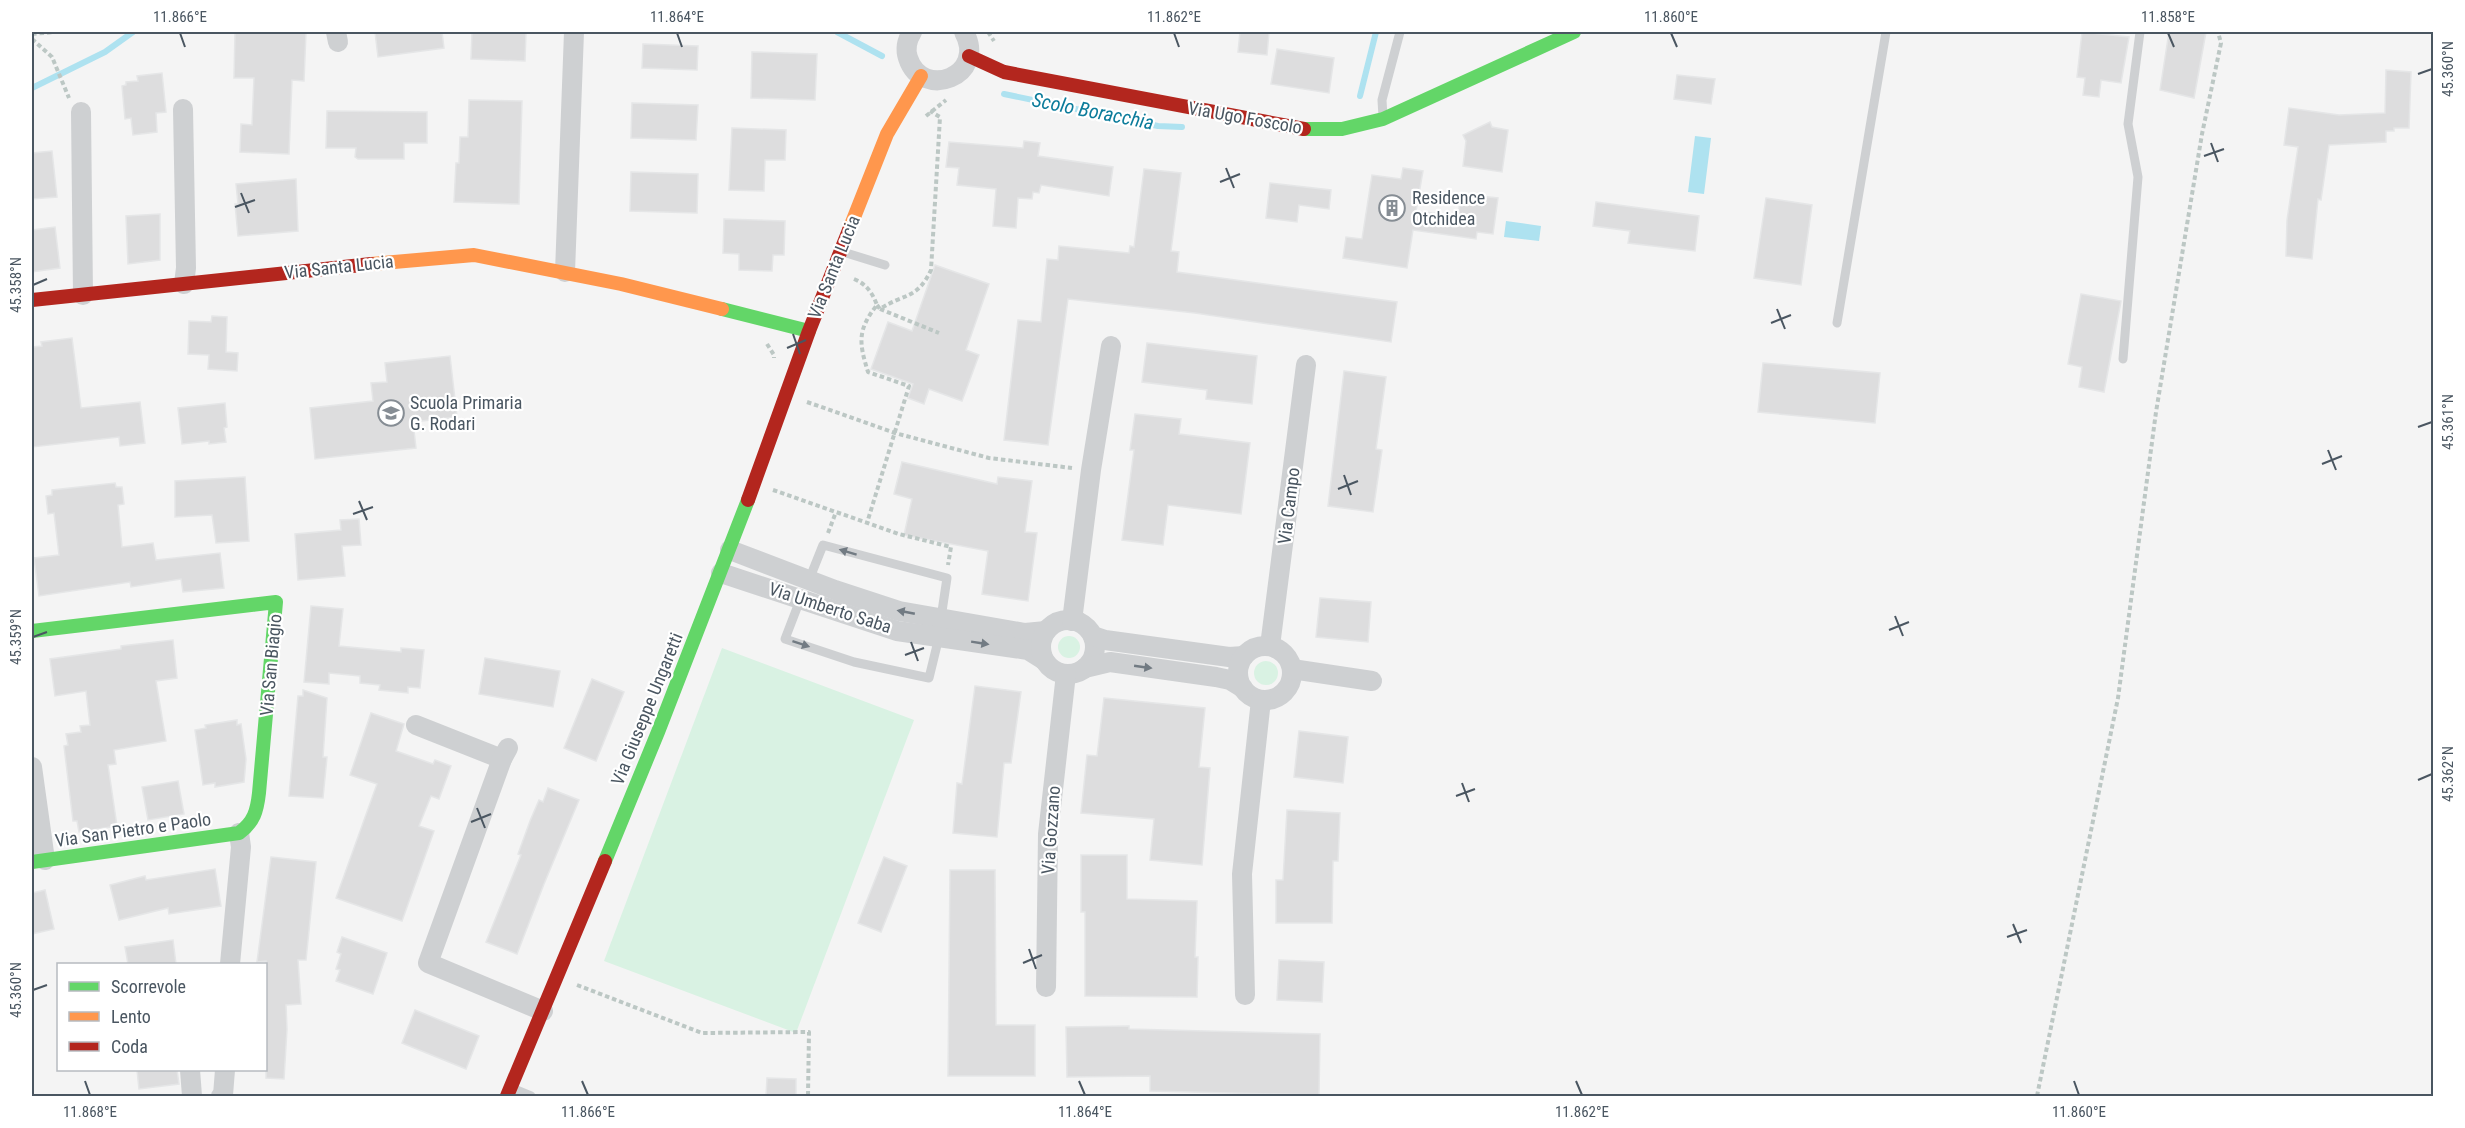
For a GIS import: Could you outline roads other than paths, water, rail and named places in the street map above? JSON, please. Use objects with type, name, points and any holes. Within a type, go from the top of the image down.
[{"type":"street","points":[[565,272],[574,32]]},
{"type":"street","points":[[905,33],[907,54],[914,70],[921,76],[940,81],[958,73],[969,56],[970,47],[964,32]]},
{"type":"street","name":"Via Ugo Foscolo","points":[[969,56],[1004,72],[1298,129],[1342,129],[1383,119],[1574,32]]},
{"type":"street","name":"Via Santa Lucia","points":[[32,300],[445,256],[474,255],[565,272],[809,331],[887,134],[921,76]]},
{"type":"street","points":[[183,109],[186,268],[184,284]]},
{"type":"street","points":[[81,112],[83,295]]},
{"type":"street","name":"Via Giuseppe Ungaretti","points":[[509,1092],[658,732],[721,573],[809,331]]},
{"type":"street","points":[[1072,621],[1091,470],[1111,346]]},
{"type":"street","name":"Via Campo","points":[[1270,646],[1306,365]]},
{"type":"street","name":"Via Umberto Saba","points":[[730,550],[940,627],[1028,650],[1044,660]]},
{"type":"street","name":"Via Umberto Saba","points":[[721,573],[897,631],[940,627],[1025,633],[1046,631]]},
{"type":"street","name":"Via San Biagio","points":[[32,631],[276,602],[260,793],[256,815],[251,825],[239,833]]},
{"type":"street","points":[[1072,621],[1081,623],[1093,636],[1105,640],[1229,657],[1244,656],[1257,647],[1270,646],[1286,656],[1292,669],[1291,681],[1287,690],[1280,696],[1262,700],[1254,698],[1230,680],[1122,664],[1110,663],[1066,674],[1050,667],[1044,660],[1041,645],[1046,631],[1058,622],[1072,621]]},
{"type":"street","points":[[1085,668],[1095,650],[1093,636]]},
{"type":"street","points":[[1243,688],[1238,672],[1244,656]]},
{"type":"street","points":[[1292,669],[1372,681]]},
{"type":"street","name":"Via Gozzano","points":[[1046,987],[1048,834],[1066,674]]},
{"type":"street","points":[[1245,995],[1242,874],[1262,700]]},
{"type":"street","points":[[416,725],[505,754],[428,963],[543,1011]]},
{"type":"street","points":[[32,767],[38,861]]},
{"type":"street","points":[[230,963],[241,847],[239,833]]},
{"type":"street","name":"Via San Pietro e Paolo","points":[[38,861],[239,833]]},
{"type":"street","points":[[190,1071],[192,1096]]},
{"type":"street","points":[[221,1096],[223,1095],[225,1071]]},
{"type":"lane","points":[[1383,119],[1382,100],[1400,32]]},
{"type":"lane","points":[[1837,323],[1886,32]]},
{"type":"lane","points":[[2123,359],[2138,177],[2128,124],[2140,32]]},
{"type":"lane","points":[[840,251],[885,265]]},
{"type":"lane","points":[[800,600],[785,639],[854,662],[929,678],[947,578],[823,545],[809,580]]},
{"type":"lane","points":[[509,1092],[531,1096]]},
{"type":"water","points":[[1695,136],[1711,138],[1704,194],[1688,192]]},
{"type":"water","points":[[1506,221],[1541,226],[1539,241],[1504,237]]},
{"type":"waterway","name":"Scolo Boracchia","points":[[32,88],[105,52],[133,32]]},
{"type":"waterway","name":"Scolo Boracchia","points":[[837,32],[882,56]]},
{"type":"waterway","name":"Scolo Boracchia","points":[[1360,96],[1376,32]]},
{"type":"waterway","name":"Scolo Boracchia","points":[[1004,94],[1158,126],[1182,127]]},
{"type":"place","name":"Residence Otchidea","points":[[1392,208]]},
{"type":"place","name":"Scuola Primaria G. Rodari","points":[[391,413]]}]
